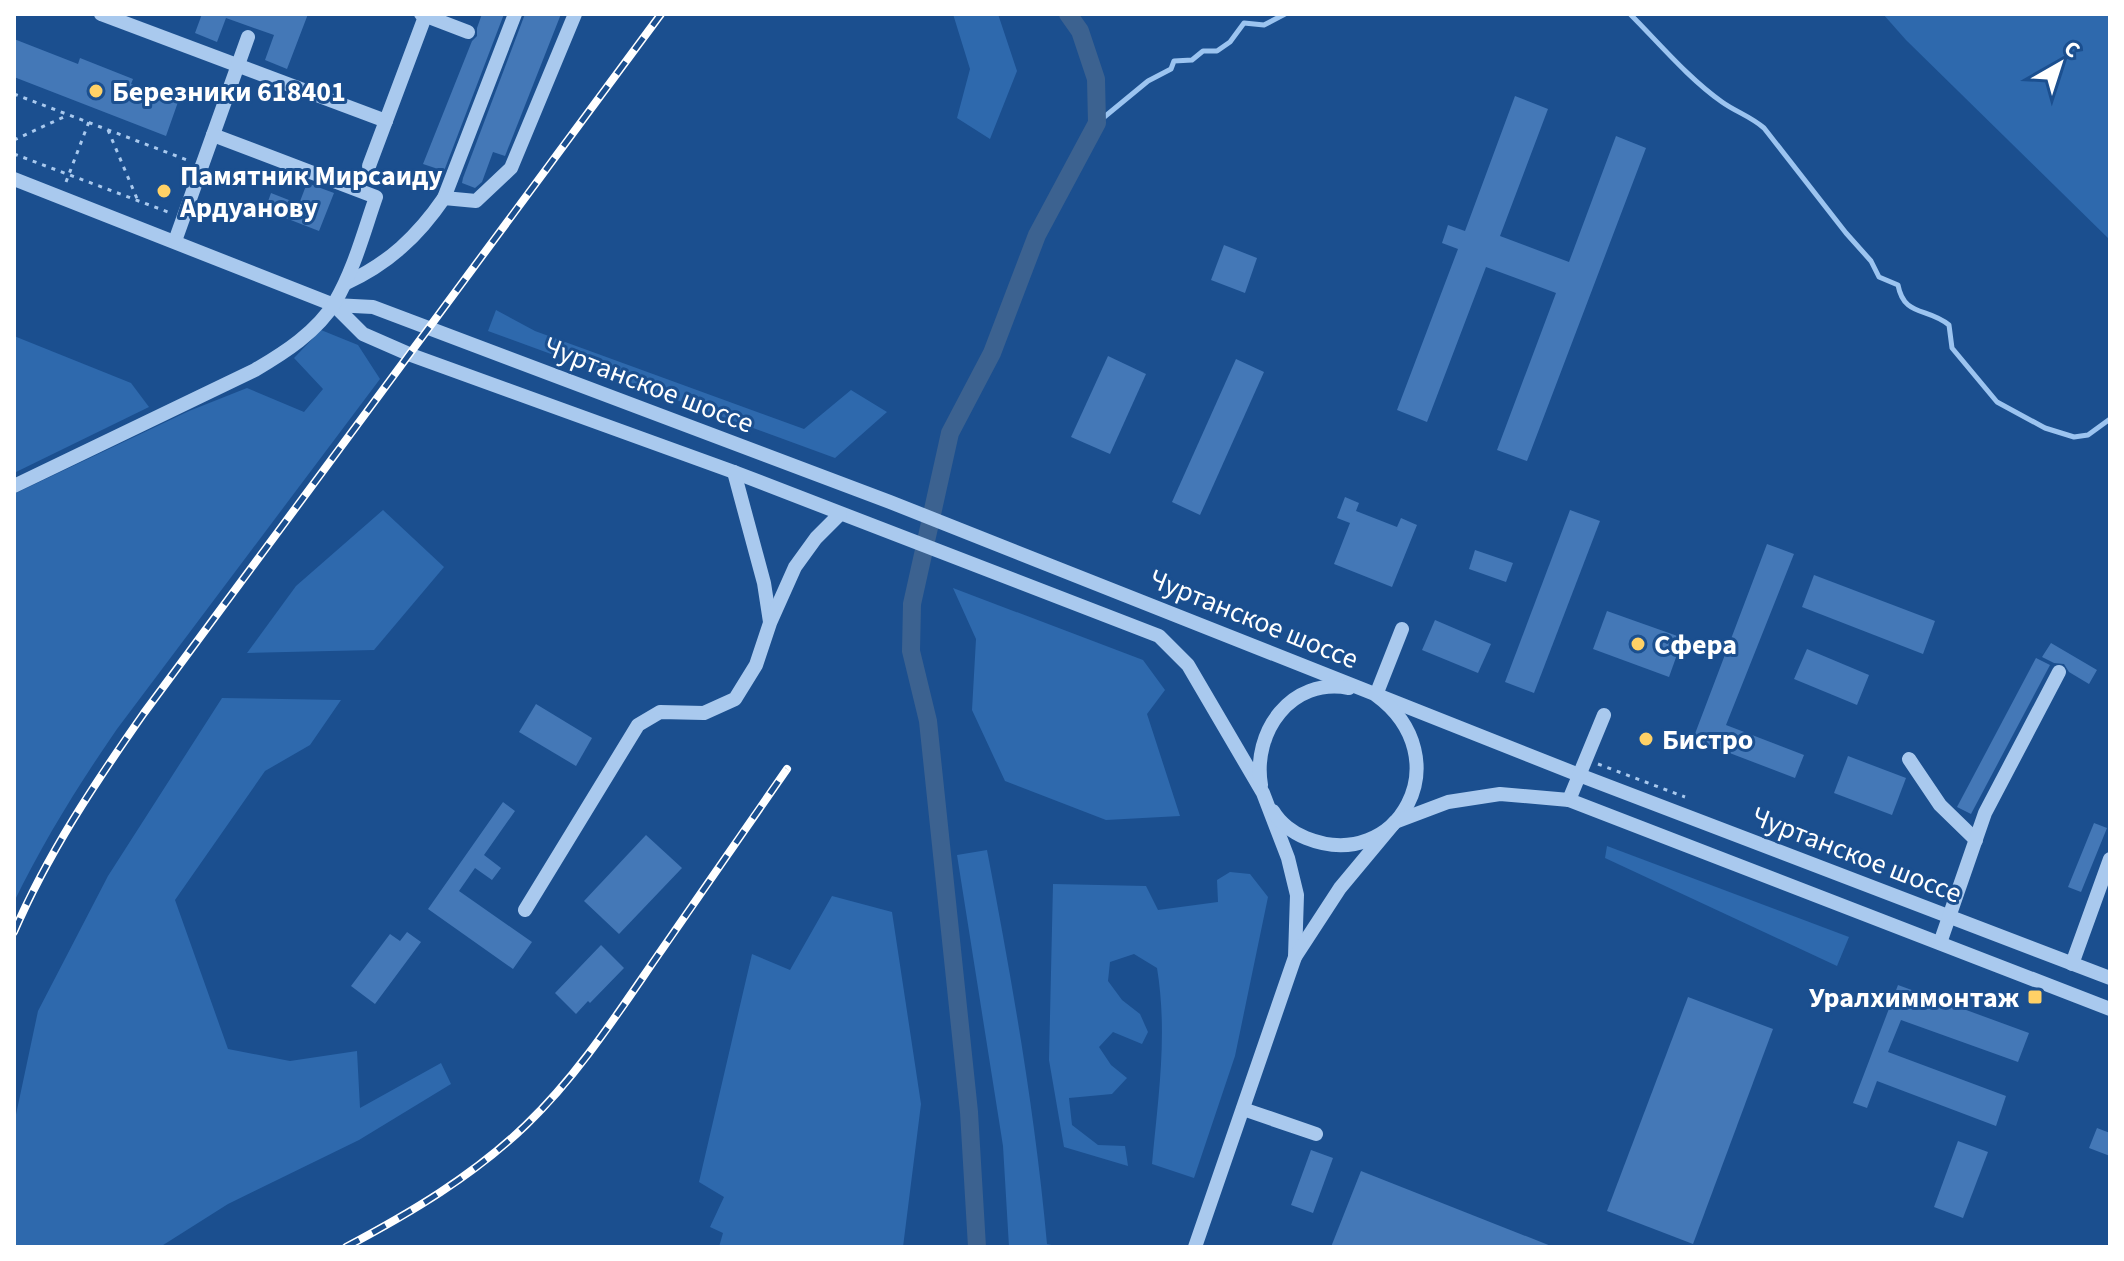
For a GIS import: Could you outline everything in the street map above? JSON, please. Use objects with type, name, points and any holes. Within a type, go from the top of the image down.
[{"type":"street","points":[[101,14],[386,121]]},
{"type":"street","points":[[346,283],[369,273],[394,255],[425,225],[444,198],[515,14]]},
{"type":"street","points":[[444,198],[476,201],[511,168],[575,14]]},
{"type":"street","points":[[369,166],[424,15],[468,32]]},
{"type":"street","points":[[175,241],[248,37]]},
{"type":"street","points":[[14,486],[255,370],[289,350],[334,305],[346,283],[376,197],[213,135]]},
{"type":"street","points":[[14,179],[334,305]]},
{"type":"street","name":"Чуртанское шоссе","points":[[334,305],[363,334],[411,355],[734,472],[1159,636],[1188,665],[1263,793],[1288,858],[1297,895],[1295,957]]},
{"type":"street","name":"Чуртанское шоссе","points":[[334,305],[373,307],[890,502],[1579,775],[2110,978]]},
{"type":"street","points":[[734,472],[761,569],[770,623]]},
{"type":"street","points":[[525,910],[638,725],[660,712],[704,713],[735,699],[756,665],[770,623],[795,567],[816,538],[840,514]]},
{"type":"street","points":[[1371,693],[1402,629]]},
{"type":"street","points":[[1940,943],[1985,813],[2059,672]]},
{"type":"street","points":[[1195,1247],[1295,957],[1340,888],[1395,822],[1410,800],[1417,775],[1416,749],[1406,724],[1388,704],[1371,693],[1340,686],[1315,690],[1291,701],[1273,719],[1262,742],[1258,768],[1263,793],[1276,816],[1296,834],[1321,844],[1348,845],[1373,838],[1395,822]]},
{"type":"street","points":[[1569,800],[1604,715]]},
{"type":"street","points":[[1909,759],[1940,805],[1976,840]]},
{"type":"street","name":"Чуртанское шоссе","points":[[1395,822],[1448,802],[1500,794],[1569,800],[2110,1009]]},
{"type":"street","points":[[2072,964],[2110,859]]},
{"type":"street","points":[[1243,1109],[1316,1134]]},
{"type":"path","points":[[14,94],[202,166]]},
{"type":"path","points":[[14,140],[68,115]]},
{"type":"path","points":[[60,197],[90,121]]},
{"type":"path","points":[[108,130],[138,201]]},
{"type":"path","points":[[14,154],[184,218]]},
{"type":"shaded area","points":[[953,14],[998,14],[1017,71],[990,139],[957,118],[970,69]]},
{"type":"shaded area","points":[[1883,14],[2110,14],[2110,240],[1906,40]]},
{"type":"shaded area","points":[[496,310],[535,331],[804,429],[851,390],[887,412],[835,458],[488,331]]},
{"type":"shaded area","points":[[321,330],[358,345],[380,379],[117,729],[62,814],[14,902],[14,494],[189,411],[247,388],[304,412],[323,389],[294,358]]},
{"type":"shaded area","points":[[14,336],[131,383],[149,407],[14,473]]},
{"type":"shaded area","points":[[383,510],[444,567],[374,650],[247,653],[296,586]]},
{"type":"shaded area","points":[[953,588],[1143,660],[1165,690],[1147,714],[1180,816],[1106,820],[1005,781],[972,710],[976,639]]},
{"type":"shaded area","points":[[222,698],[341,700],[310,745],[265,771],[175,900],[228,1049],[290,1061],[357,1051],[360,1108],[441,1063],[451,1084],[359,1140],[228,1204],[160,1247],[14,1247],[14,1124],[38,1011],[108,876]]},
{"type":"shaded area","points":[[1607,846],[1849,937],[1837,966],[1605,858]]},
{"type":"shaded area","points":[[987,850],[1022,1046],[1047,1244],[1061,1247],[1009,1247],[1003,1146],[957,855]]},
{"type":"shaded area","points":[[1230,872],[1250,874],[1268,897],[1235,1056],[1194,1178],[1152,1164],[1161,1066],[1160,993],[1157,968],[1134,954],[1110,962],[1108,981],[1122,1000],[1140,1014],[1148,1032],[1142,1044],[1113,1032],[1099,1047],[1111,1065],[1127,1078],[1112,1094],[1069,1098],[1072,1125],[1098,1145],[1125,1146],[1128,1166],[1064,1147],[1049,1060],[1053,884],[1146,886],[1158,910],[1218,902],[1217,880]]},
{"type":"shaded area","points":[[832,896],[892,912],[921,1104],[903,1247],[719,1247],[723,1233],[710,1227],[724,1197],[699,1182],[752,954],[790,970]]},
{"type":"building","points":[[202,14],[308,14],[287,69],[265,60],[274,35],[226,18],[217,42],[195,33]]},
{"type":"building","points":[[482,14],[504,14],[444,171],[423,164],[472,41],[477,36]]},
{"type":"building","points":[[525,14],[561,14],[505,156],[493,152],[482,182],[475,188],[462,183],[463,178]]},
{"type":"building","points":[[14,39],[78,64],[80,58],[133,79],[131,84],[178,102],[166,136],[14,77]]},
{"type":"building","points":[[1515,96],[1548,109],[1500,236],[1569,262],[1616,136],[1646,148],[1527,461],[1497,450],[1556,293],[1486,267],[1427,422],[1397,410],[1458,249],[1442,243],[1448,225],[1465,231]]},
{"type":"building","points":[[307,183],[334,193],[319,231],[265,210],[271,193],[299,204]]},
{"type":"building","points":[[1224,245],[1257,258],[1245,293],[1211,280]]},
{"type":"building","points":[[1108,356],[1146,374],[1110,454],[1071,437]]},
{"type":"building","points":[[1236,359],[1264,372],[1200,515],[1172,502]]},
{"type":"building","points":[[1345,497],[1359,503],[1356,511],[1397,527],[1401,518],[1417,525],[1392,587],[1334,564],[1350,523],[1337,518]]},
{"type":"building","points":[[1570,510],[1600,521],[1534,693],[1505,682]]},
{"type":"building","points":[[1767,544],[1794,554],[1726,725],[1804,755],[1795,778],[1693,739]]},
{"type":"building","points":[[1475,550],[1513,563],[1506,582],[1469,569]]},
{"type":"building","points":[[1814,575],[1935,621],[1923,654],[1802,607]]},
{"type":"building","name":"Сфера","points":[[1607,611],[1683,638],[1669,677],[1593,649]]},
{"type":"building","points":[[1435,620],[1491,644],[1478,673],[1422,650]]},
{"type":"building","points":[[2051,643],[2097,670],[2089,684],[2069,672],[2064,664],[2042,657]]},
{"type":"building","points":[[1807,649],[1869,675],[1857,705],[1794,679]]},
{"type":"building","points":[[2036,658],[2050,665],[1971,814],[1957,807]]},
{"type":"building","points":[[536,704],[592,738],[576,766],[519,732]]},
{"type":"building","points":[[1848,756],[1906,778],[1892,815],[1834,793]]},
{"type":"building","points":[[503,802],[515,811],[484,855],[501,868],[492,880],[475,868],[459,891],[532,942],[513,969],[428,909]]},
{"type":"building","points":[[2094,823],[2107,828],[2081,892],[2068,887]]},
{"type":"building","points":[[646,835],[682,868],[619,934],[584,901]]},
{"type":"building","points":[[407,932],[421,942],[375,1004],[351,986],[390,934],[400,941]]},
{"type":"building","points":[[601,945],[624,968],[576,1014],[555,993]]},
{"type":"building","points":[[1898,985],[2029,1033],[2018,1062],[1901,1020],[1888,1052],[2006,1096],[1996,1126],[1877,1081],[1867,1108],[1853,1103]]},
{"type":"building","points":[[1688,997],[1773,1029],[1693,1244],[1607,1211]]},
{"type":"building","points":[[2097,1128],[2110,1133],[2110,1156],[2089,1148]]},
{"type":"building","points":[[1958,1141],[1988,1152],[1963,1218],[1934,1207]]},
{"type":"building","points":[[1311,1150],[1333,1158],[1313,1213],[1291,1205]]},
{"type":"building","points":[[1361,1171],[1551,1246],[1551,1247],[1331,1247]]},
{"type":"waterway","points":[[977,1247],[969,1112],[928,721],[911,651],[912,604],[950,433],[992,353],[1037,235],[1097,123],[1096,79],[1080,31],[1068,14]]},
{"type":"waterway","points":[[1097,123],[1148,81],[1171,69],[1174,61],[1192,60],[1203,51],[1217,51],[1230,42],[1244,23],[1264,25],[1285,14]]},
{"type":"waterway","points":[[1630,14],[1709,93],[1764,128],[1871,261],[1879,277],[1898,285],[1905,302],[1911,307],[1949,325],[1952,348],[1997,402],[2045,428],[2074,437],[2088,435],[2110,419]]},
{"type":"railway","points":[[14,932],[57,846],[144,713],[661,14]]},
{"type":"railway","points":[[346,1247],[463,1177],[506,1143],[545,1106],[611,1023],[787,769]]},
{"type":"place","name":"Березники 618401","points":[[96,91]]},
{"type":"place","name":"Памятник Мирсаиду Ардуанову","points":[[164,191]]},
{"type":"place","name":"Сфера","points":[[1638,644]]},
{"type":"place","name":"Бистро","points":[[1646,739]]},
{"type":"place","name":"Уралхиммонтаж","points":[[2035,997]]}]
